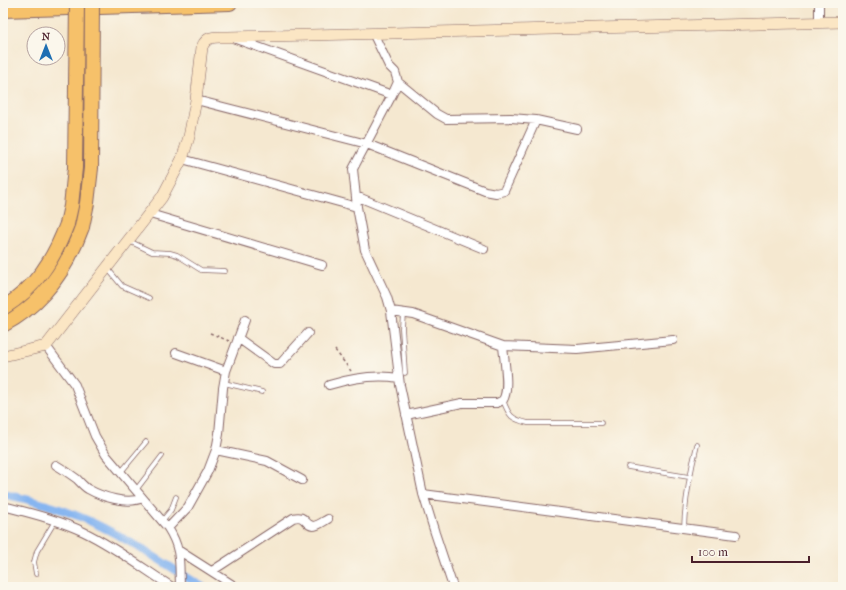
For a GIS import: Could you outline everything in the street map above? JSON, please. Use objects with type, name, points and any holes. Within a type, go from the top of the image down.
[{"type":"highway","points":[[3,308],[24,293],[40,276],[60,244],[67,224],[76,168],[77,3]]},
{"type":"highway","points":[[3,325],[23,312],[36,301],[55,280],[69,258],[82,227],[87,203],[91,168],[92,3]]},
{"type":"highway","points":[[3,11],[230,3]]},
{"type":"main road","points":[[3,356],[46,346],[127,240],[150,214],[162,197],[182,159],[189,137],[196,100],[202,47],[204,41],[210,38],[843,22]]},
{"type":"street","points":[[819,3],[820,23]]},
{"type":"street","points":[[373,33],[389,66],[395,72],[398,82],[437,114],[446,119],[512,118],[536,120],[577,129]]},
{"type":"street","points":[[228,37],[392,95]]},
{"type":"street","points":[[398,82],[353,169],[357,207],[365,250],[387,297],[391,311],[402,375],[406,415],[423,494],[453,587]]},
{"type":"street","points":[[196,100],[367,144],[485,191],[496,193],[504,191],[536,120]]},
{"type":"street","points":[[182,159],[357,207]]},
{"type":"street","points":[[356,196],[484,249]]},
{"type":"street","points":[[150,214],[322,264]]},
{"type":"street","points":[[391,311],[413,314],[503,346],[577,349],[673,340]]},
{"type":"street","points":[[168,528],[188,507],[208,471],[216,450],[219,434],[223,383],[236,341],[245,320]]},
{"type":"street","points":[[236,341],[274,364],[280,364],[308,333]]},
{"type":"street","points":[[3,506],[55,521],[84,532],[177,586],[179,559],[178,550],[173,536],[168,528],[106,455],[95,436],[76,385],[46,346]]},
{"type":"street","points":[[406,415],[462,404],[496,403],[503,400],[506,396],[506,388],[503,346]]},
{"type":"street","points":[[176,353],[226,371]]},
{"type":"street","points":[[329,385],[375,376],[402,375]]},
{"type":"street","points":[[216,450],[267,461],[302,480]]},
{"type":"street","points":[[56,465],[70,474],[87,489],[96,493],[128,501],[135,501],[142,498]]},
{"type":"street","points":[[423,494],[736,535]]},
{"type":"street","points":[[212,571],[293,518],[302,518],[313,526],[328,519]]},
{"type":"street","points":[[178,550],[236,587]]},
{"type":"lane","points":[[127,240],[152,252],[177,255],[201,270],[225,271]]},
{"type":"lane","points":[[107,267],[122,286],[148,298]]},
{"type":"lane","points":[[402,375],[403,312]]},
{"type":"lane","points":[[223,383],[262,392]]},
{"type":"lane","points":[[503,400],[510,416],[516,420],[528,423],[601,423]]},
{"type":"lane","points":[[121,472],[146,442]]},
{"type":"lane","points":[[684,528],[685,501],[697,445]]},
{"type":"lane","points":[[136,490],[162,456]]},
{"type":"lane","points":[[628,466],[689,477]]},
{"type":"lane","points":[[162,521],[171,510],[176,497]]},
{"type":"lane","points":[[36,574],[34,562],[37,551],[55,521]]},
{"type":"path","points":[[210,333],[236,341]]},
{"type":"path","points":[[335,350],[356,379]]},
{"type":"waterway","points":[[3,494],[56,508],[94,523],[131,543],[203,587]]}]
